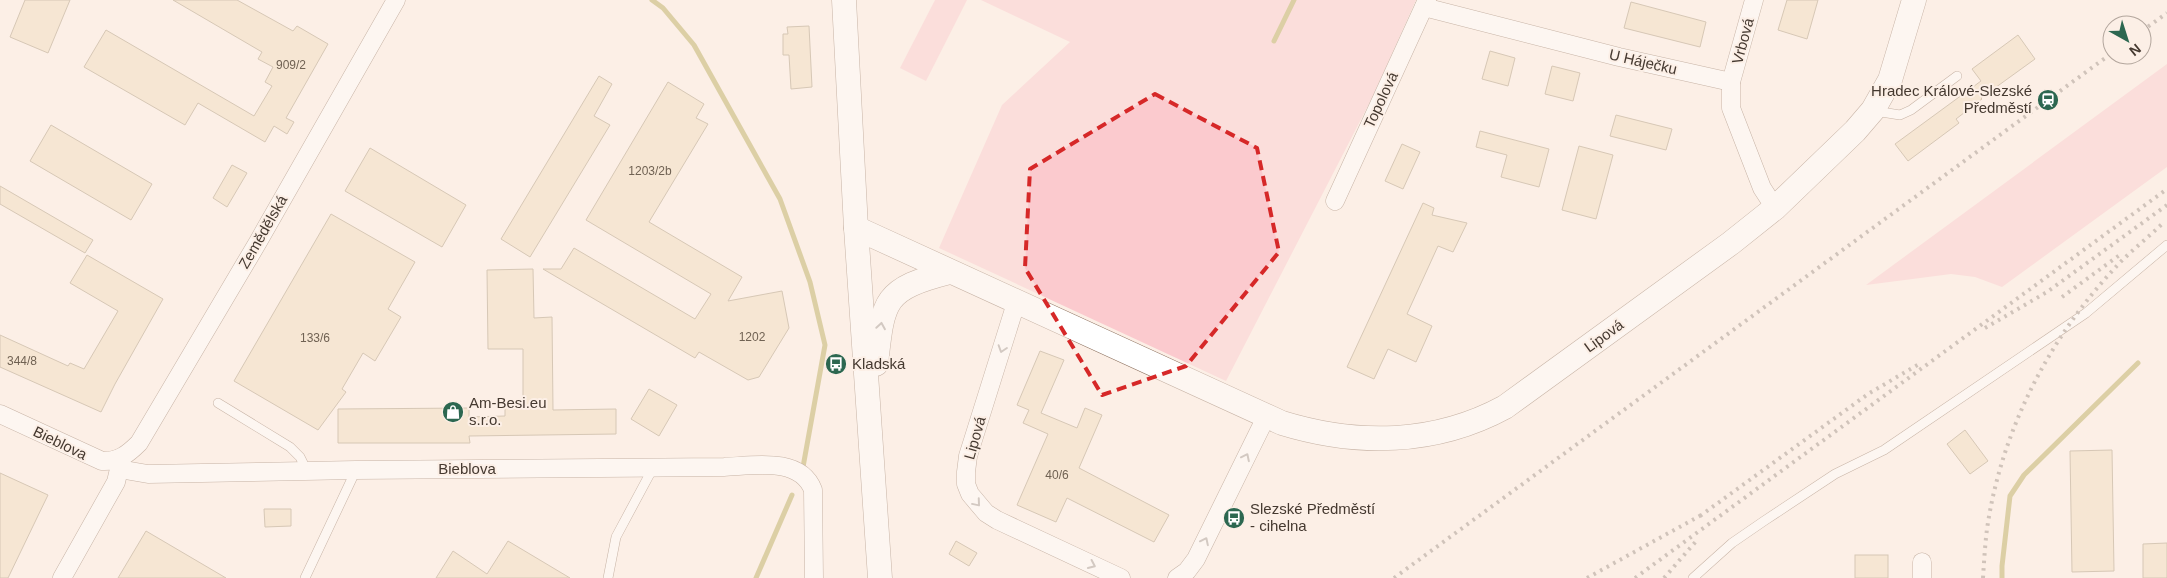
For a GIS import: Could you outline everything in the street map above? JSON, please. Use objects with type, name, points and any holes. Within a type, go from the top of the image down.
[{"type":"street","name":"Zemědělská","points":[[62,578],[113,487],[120,462],[139,443],[258,242],[396,0]]},
{"type":"street","points":[[844,0],[856,228],[880,578]]},
{"type":"street","name":"Vrbová","points":[[1731,82],[1754,0]]},
{"type":"street","name":"Lipová","points":[[856,228],[1266,417],[1301,429],[1344,438],[1381,440],[1423,436],[1474,422],[1505,407],[1545,380],[1731,243],[1774,208],[1855,131],[1878,103],[1896,64],[1914,0]]},
{"type":"street","name":"U Háječku","points":[[1426,4],[1618,56],[1731,82]]},
{"type":"street","name":"Topolová","points":[[1335,200],[1426,4]]},
{"type":"street","points":[[1731,82],[1731,108],[1762,188],[1774,208]]},
{"type":"street","points":[[869,426],[884,311],[893,298],[908,285],[950,272]]},
{"type":"street","name":"Lipová","points":[[1016,303],[968,456],[966,478],[970,494],[986,513],[997,520],[1121,578]]},
{"type":"street","name":"Bieblova","points":[[0,414],[92,458],[102,462],[120,462],[148,474],[307,470],[724,467],[766,464],[794,471],[810,483],[814,497],[814,578]]},
{"type":"street","points":[[1177,578],[1187,571],[1196,559],[1266,417]]},
{"type":"lane","points":[[1878,103],[1900,115],[1911,110],[1957,76]]},
{"type":"lane","points":[[1693,578],[1732,543],[1764,521],[1835,474],[1884,450],[2078,318],[2167,245]]},
{"type":"lane","points":[[218,403],[290,447],[300,457],[307,470]]},
{"type":"lane","points":[[608,578],[616,536],[652,468]]},
{"type":"lane","points":[[305,578],[356,470]]},
{"type":"highlighted area","points":[[1155,94],[1257,148],[1279,252],[1186,366],[1102,395],[1025,268],[1030,169]]},
{"type":"shaded area","points":[[935,0],[967,0],[926,81],[900,68]]},
{"type":"shaded area","points":[[981,0],[1416,0],[1373,96],[1226,381],[939,248],[1002,105],[1070,42]]},
{"type":"shaded area","points":[[2167,64],[2167,167],[2002,287],[1975,277],[1951,274],[1866,285]]},
{"type":"building","points":[[25,0],[70,0],[48,53],[10,37]]},
{"type":"building","points":[[173,0],[237,0],[293,31],[297,26],[328,44],[286,118],[294,122],[287,134],[274,126],[265,142],[198,103],[185,125],[84,67],[106,30],[254,116],[272,86],[265,82],[273,67],[258,59],[262,52]]},
{"type":"building","points":[[1787,0],[1818,0],[1807,39],[1778,30]]},
{"type":"building","points":[[1631,2],[1706,22],[1700,47],[1624,28]]},
{"type":"building","points":[[809,26],[812,87],[791,89],[789,55],[783,55],[783,34],[788,34],[787,27]]},
{"type":"building","points":[[2018,35],[2035,59],[1981,98],[1956,119],[1959,123],[1908,161],[1895,144],[1981,81],[1972,69]]},
{"type":"building","points":[[1490,51],[1515,58],[1508,86],[1482,79]]},
{"type":"building","points":[[1552,66],[1580,73],[1573,101],[1545,94]]},
{"type":"building","points":[[599,76],[612,84],[594,116],[610,125],[530,257],[501,239]]},
{"type":"building","points":[[668,82],[704,104],[696,118],[708,124],[649,222],[742,277],[728,301],[782,291],[789,328],[759,377],[748,380],[699,352],[695,358],[543,269],[561,269],[574,248],[695,319],[711,294],[586,220]]},
{"type":"building","points":[[1616,115],[1672,129],[1666,150],[1610,136]]},
{"type":"building","points":[[51,125],[152,184],[131,220],[30,161]]},
{"type":"building","points":[[1480,131],[1549,149],[1539,187],[1501,177],[1507,155],[1476,147]]},
{"type":"building","points":[[1402,144],[1420,152],[1403,189],[1385,181]]},
{"type":"building","points":[[1579,146],[1613,155],[1596,219],[1562,210]]},
{"type":"building","points":[[370,148],[466,205],[442,247],[345,191]]},
{"type":"building","points":[[232,165],[247,173],[227,207],[213,198]]},
{"type":"building","points":[[0,186],[93,240],[85,253],[0,204]]},
{"type":"building","points":[[1423,203],[1434,208],[1432,215],[1467,223],[1453,252],[1438,246],[1407,314],[1432,326],[1416,362],[1388,349],[1374,379],[1347,367]]},
{"type":"building","points":[[331,214],[415,262],[388,309],[401,317],[375,361],[363,353],[342,389],[346,392],[318,430],[234,381]]},
{"type":"building","points":[[87,255],[163,299],[101,412],[0,367],[0,335],[68,366],[70,363],[84,369],[118,311],[70,283]]},
{"type":"building","points":[[533,269],[534,318],[552,317],[553,410],[616,409],[616,434],[469,436],[470,443],[338,443],[338,409],[469,408],[469,417],[505,416],[505,407],[523,407],[523,349],[488,349],[487,270]]},
{"type":"building","points":[[1040,351],[1064,360],[1041,413],[1077,428],[1085,408],[1102,415],[1079,468],[1169,515],[1154,542],[1067,498],[1056,522],[1017,505],[1048,434],[1023,423],[1029,410],[1017,405]]},
{"type":"building","points":[[649,389],[677,405],[659,436],[631,419]]},
{"type":"building","points":[[1965,430],[1988,461],[1970,474],[1947,444]]},
{"type":"building","points":[[2112,450],[2114,571],[2072,572],[2070,451]]},
{"type":"building","points":[[0,473],[48,495],[8,578],[0,578]]},
{"type":"building","points":[[264,509],[291,509],[291,526],[265,527]]},
{"type":"building","points":[[146,531],[226,578],[118,578]]},
{"type":"building","points":[[508,541],[570,578],[436,578],[453,551],[487,574]]},
{"type":"building","points":[[956,541],[977,553],[969,566],[949,554]]},
{"type":"building","points":[[2167,543],[2167,578],[2143,578],[2143,544]]},
{"type":"building","points":[[1855,555],[1888,555],[1888,578],[1855,578]]},
{"type":"waterway","points":[[652,0],[663,8],[694,45],[780,199],[810,282],[825,345],[803,467]]},
{"type":"waterway","points":[[1274,41],[1294,0]]},
{"type":"waterway","points":[[2002,578],[2010,496],[2024,475],[2138,363]]},
{"type":"waterway","points":[[756,578],[792,495]]},
{"type":"railway","points":[[2152,24],[2167,13]]},
{"type":"railway","points":[[1394,578],[2102,60]]},
{"type":"railway","points":[[1635,578],[2167,189]]},
{"type":"railway","points":[[1985,328],[2047,292],[2167,205]]},
{"type":"railway","points":[[1983,578],[1987,529],[2003,457],[2031,389],[2068,326],[2090,297],[2120,263],[2164,222]]},
{"type":"railway","points":[[2062,297],[2121,254]]},
{"type":"railway","points":[[1700,516],[1868,394],[1919,364]]},
{"type":"railway","points":[[1587,578],[1705,513]]},
{"type":"railway","points":[[1664,578],[1698,539]]},
{"type":"place","name":"Hradec Králové-Slezské Předměstí","points":[[2048,100]]},
{"type":"place","name":"Kladská","points":[[836,364]]},
{"type":"place","name":"Am-Besi.eu s.r.o.","points":[[453,412]]},
{"type":"place","name":"Slezské Předměstí - cihelna","points":[[1234,518]]}]
